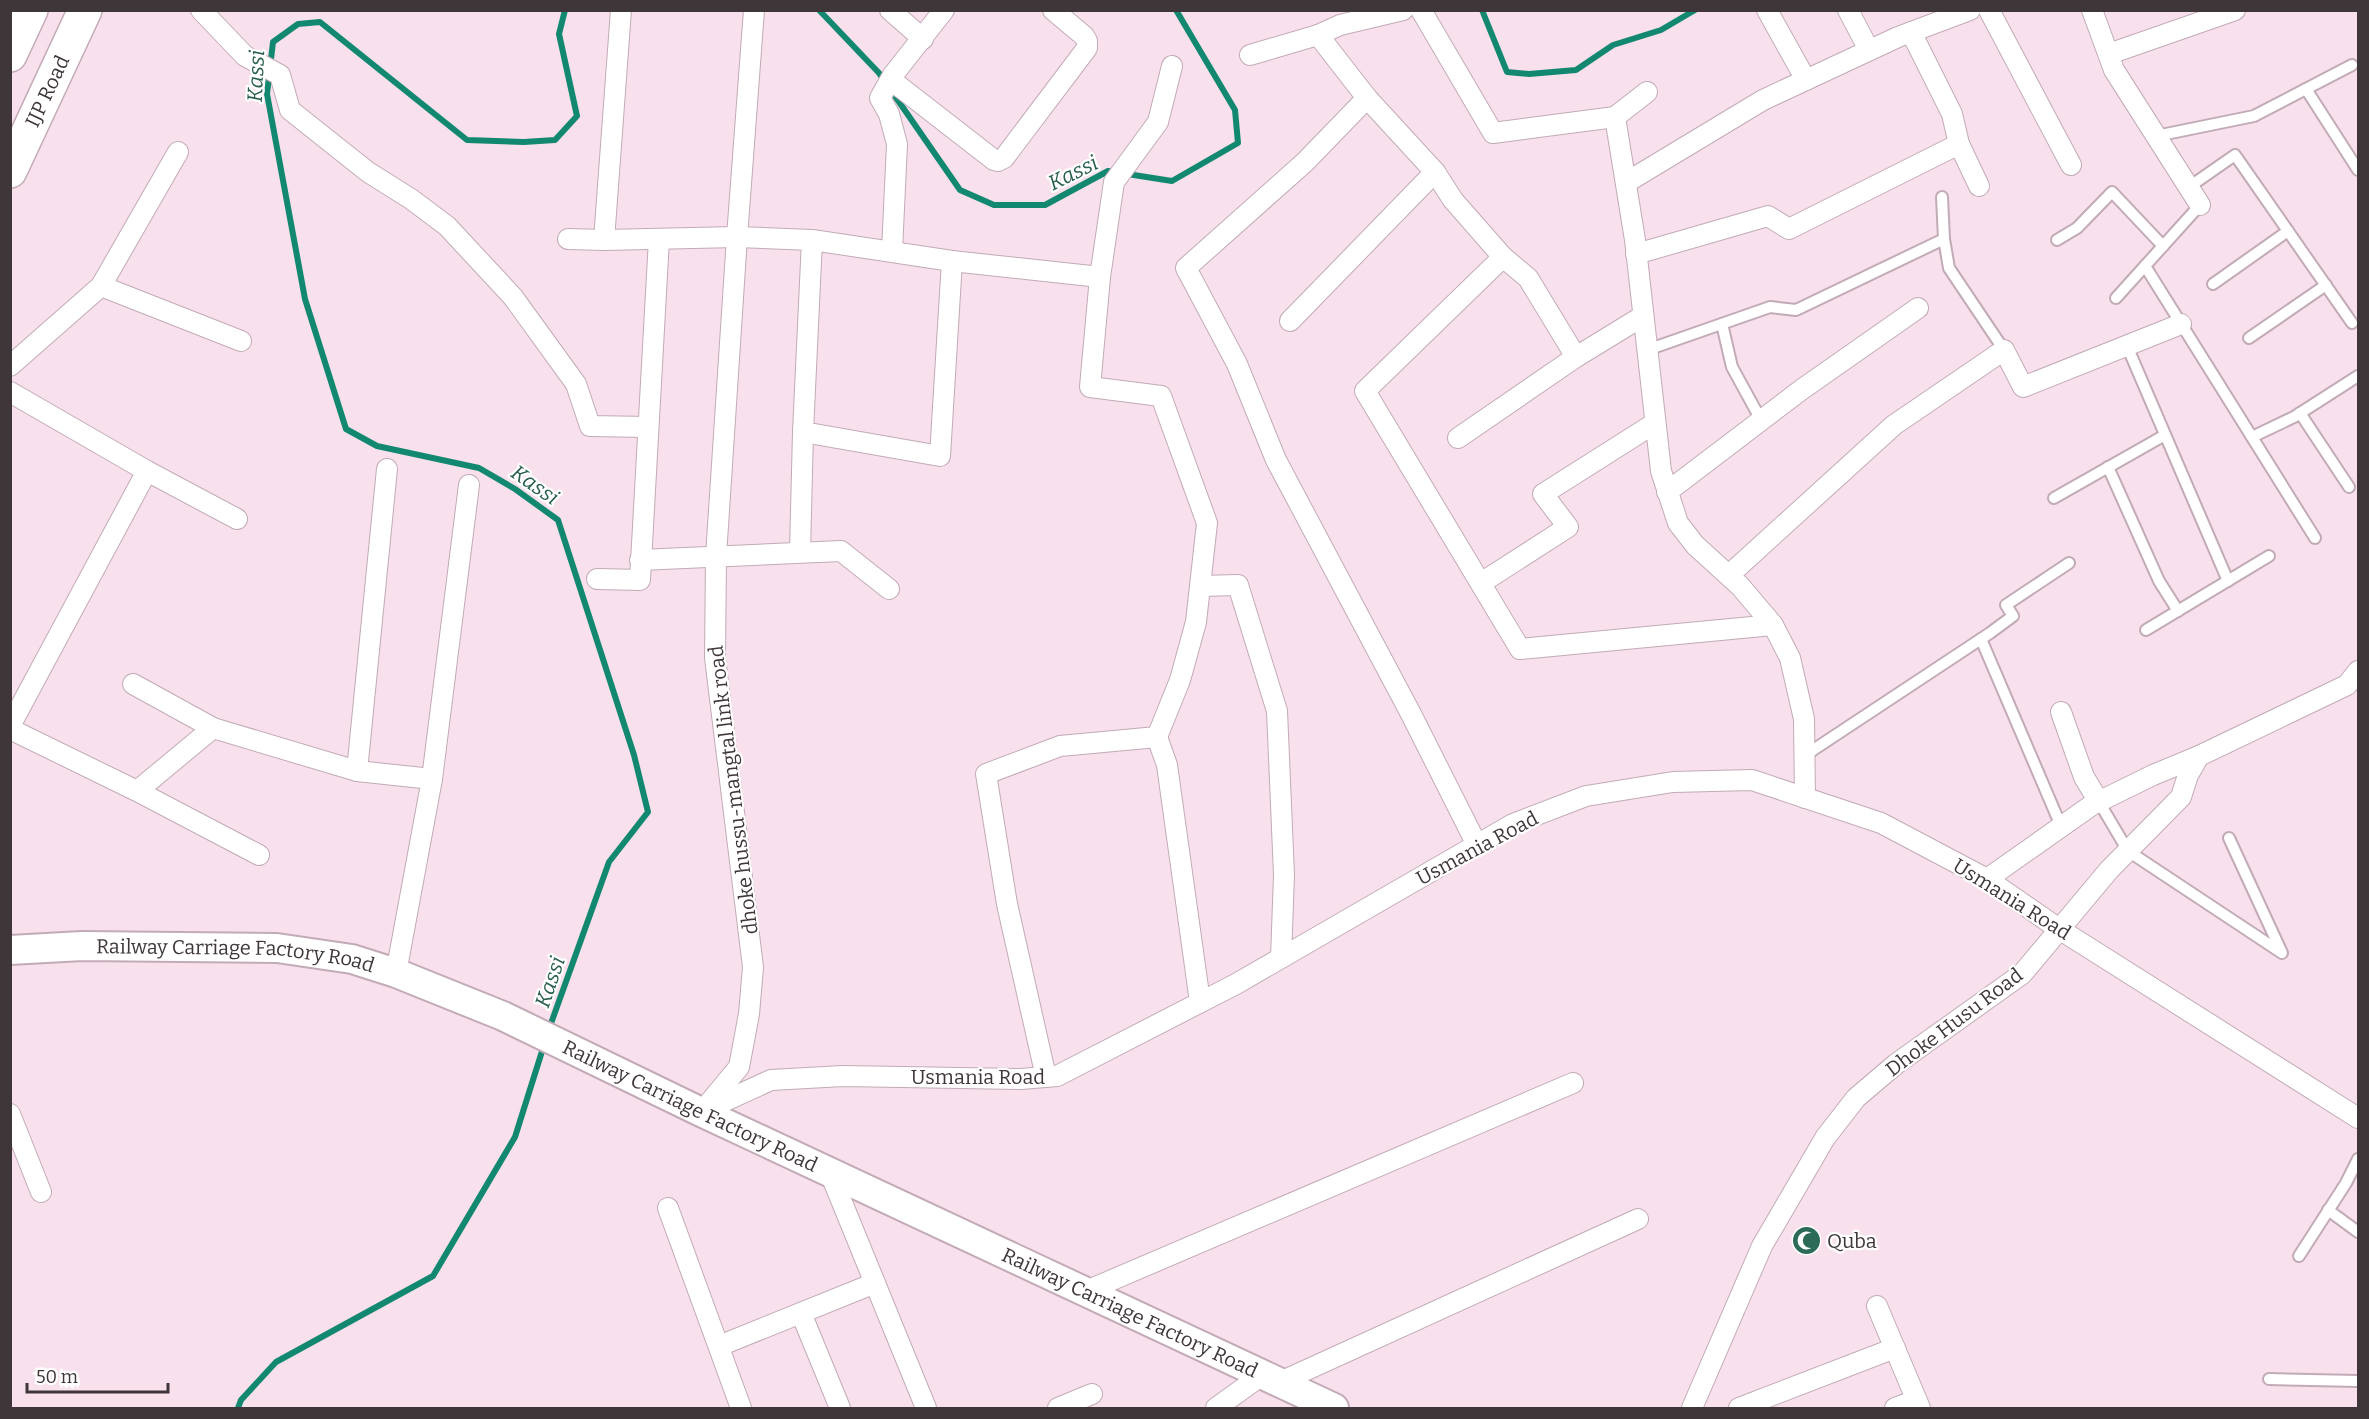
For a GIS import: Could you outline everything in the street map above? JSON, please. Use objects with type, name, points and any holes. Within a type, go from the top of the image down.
[{"type":"highway","points":[[10,55],[31,10]]},
{"type":"highway","name":"IJP Road","points":[[10,171],[85,10]]},
{"type":"main road","name":"Railway Carriage Factory Road","points":[[10,950],[82,946],[277,948],[352,959],[396,973],[503,1016],[830,1173],[1334,1408]]},
{"type":"street","points":[[201,10],[245,56],[279,75],[290,110],[368,172],[411,199],[447,226],[513,297],[576,384],[590,426],[648,427]]},
{"type":"street","points":[[604,240],[621,10]]},
{"type":"street","name":"dhoke hussu-mangtal link road","points":[[701,1112],[740,1067],[749,1014],[753,967],[715,658],[716,556],[754,10]]},
{"type":"street","points":[[890,10],[923,39]]},
{"type":"street","points":[[892,251],[897,144],[889,114],[886,88],[944,10]]},
{"type":"street","points":[[886,88],[998,161],[1004,158],[1087,48],[1084,36],[1053,10]]},
{"type":"street","points":[[1250,55],[1318,35],[1338,18],[1403,10]]},
{"type":"street","points":[[1421,10],[1493,133],[1615,117],[1647,92]]},
{"type":"street","points":[[1767,10],[1806,80]]},
{"type":"street","points":[[1848,10],[1869,50]]},
{"type":"street","points":[[1989,10],[2071,165]]},
{"type":"street","points":[[2092,10],[2114,70],[2200,205]]},
{"type":"street","points":[[2109,54],[2235,10]]},
{"type":"street","points":[[1627,182],[1763,100],[1869,50],[1958,13]]},
{"type":"street","points":[[1911,32],[1952,114],[1959,144],[1979,186]]},
{"type":"street","points":[[1318,35],[1367,98],[1435,172],[1453,200],[1503,257],[1528,278],[1576,357]]},
{"type":"street","points":[[1172,66],[1158,122],[1114,182],[1100,277],[1090,387],[1161,396],[1207,523],[1196,622],[1180,680],[1157,737],[1167,765],[1200,1002]]},
{"type":"street","points":[[1367,98],[1305,162],[1186,268],[1237,364],[1276,460],[1478,845]]},
{"type":"street","points":[[1615,117],[1627,182],[1660,471],[1678,523],[1695,545],[1740,586],[1773,625],[1790,658],[1804,719],[1805,798]]},
{"type":"street","points":[[1636,254],[1768,216],[1789,229],[1959,144]]},
{"type":"street","points":[[10,366],[101,286],[178,152]]},
{"type":"street","points":[[1290,321],[1435,172]]},
{"type":"street","points":[[568,238],[604,240],[737,237],[812,240],[952,261],[1100,277]]},
{"type":"street","points":[[597,579],[640,579],[659,239]]},
{"type":"street","points":[[800,552],[812,240]]},
{"type":"street","points":[[1503,257],[1365,391],[1520,648],[1773,625]]},
{"type":"street","points":[[803,432],[940,456],[952,261]]},
{"type":"street","points":[[101,286],[241,341]]},
{"type":"street","points":[[1667,492],[1801,390],[1918,308]]},
{"type":"street","points":[[1458,438],[1576,357],[1643,316]]},
{"type":"street","points":[[1729,575],[1894,425],[2004,350],[2023,387],[2181,324]]},
{"type":"street","points":[[10,392],[147,471],[237,519]]},
{"type":"street","points":[[1481,583],[1568,527],[1543,494],[1655,423]]},
{"type":"street","points":[[357,771],[387,469]]},
{"type":"street","points":[[147,471],[10,728],[259,855]]},
{"type":"street","points":[[396,973],[432,779],[469,485]]},
{"type":"street","points":[[640,560],[841,551],[889,589]]},
{"type":"street","points":[[1200,586],[1238,585],[1277,711],[1284,875],[1281,958]]},
{"type":"street","points":[[1987,879],[2099,802],[2347,685],[2358,671]]},
{"type":"street","points":[[133,684],[213,728],[357,771],[432,779]]},
{"type":"street","points":[[2061,712],[2084,777],[2099,802]]},
{"type":"street","points":[[137,791],[213,728]]},
{"type":"street","points":[[1046,1077],[1007,904],[986,774],[1059,746],[1157,737]]},
{"type":"street","name":"Dhoke Husu Road","points":[[1692,1408],[1762,1246],[1825,1138],[1856,1098],[1896,1064],[2022,974],[2128,851],[2181,797],[2188,775],[2199,756]]},
{"type":"street","name":"Usmania Road","points":[[701,1112],[771,1080],[843,1076],[1057,1076],[1281,958],[1514,824],[1586,796],[1673,782],[1752,780],[1881,823],[1987,879],[2059,929],[2358,1118]]},
{"type":"street","points":[[1084,1292],[1573,1083]]},
{"type":"street","points":[[10,1114],[41,1192]]},
{"type":"street","points":[[830,1173],[926,1408]]},
{"type":"street","points":[[668,1208],[741,1408]]},
{"type":"street","points":[[1216,1408],[1270,1379],[1638,1219]]},
{"type":"street","points":[[719,1346],[874,1283]]},
{"type":"street","points":[[1877,1305],[1918,1404],[1895,1408]]},
{"type":"street","points":[[801,1313],[840,1408]]},
{"type":"street","points":[[1739,1408],[1895,1348]]},
{"type":"street","points":[[1058,1408],[1092,1395]]},
{"type":"lane","points":[[2157,136],[2254,116],[2352,65]]},
{"type":"lane","points":[[2306,89],[2358,170]]},
{"type":"lane","points":[[2189,187],[2235,155],[2352,323]]},
{"type":"lane","points":[[2057,240],[2077,228],[2112,192],[2163,246]]},
{"type":"lane","points":[[1942,197],[1944,239],[1949,268],[2004,350]]},
{"type":"lane","points":[[2116,298],[2200,205]]},
{"type":"lane","points":[[2212,284],[2288,231]]},
{"type":"lane","points":[[1647,350],[1770,307],[1796,310],[1944,239]]},
{"type":"lane","points":[[2145,266],[2315,538]]},
{"type":"lane","points":[[2249,338],[2326,285]]},
{"type":"lane","points":[[1722,324],[1732,367],[1761,420]]},
{"type":"lane","points":[[2127,346],[2228,581]]},
{"type":"lane","points":[[2252,437],[2300,413],[2358,376]]},
{"type":"lane","points":[[2300,413],[2349,487]]},
{"type":"lane","points":[[2054,498],[2165,435]]},
{"type":"lane","points":[[2108,467],[2159,581],[2178,611]]},
{"type":"lane","points":[[2146,630],[2269,556]]},
{"type":"lane","points":[[1804,756],[2013,616],[2006,605],[2069,563]]},
{"type":"lane","points":[[1981,639],[2061,826]]},
{"type":"lane","points":[[2099,802],[2128,851],[2282,953],[2229,838]]},
{"type":"lane","points":[[2299,1256],[2358,1159]]},
{"type":"lane","points":[[2328,1210],[2358,1232]]},
{"type":"lane","points":[[2269,1379],[2358,1381]]},
{"type":"waterway","name":"Kassi","points":[[549,1029],[609,862],[648,812],[634,755],[558,520],[515,489],[479,468],[377,446],[346,429],[305,299],[267,94],[273,42],[298,24],[320,22],[467,140],[524,142],[555,140],[577,116],[559,34],[565,10]]},
{"type":"waterway","name":"Kassi","points":[[819,10],[879,73],[960,190],[994,205],[1045,205],[1108,171],[1172,181],[1238,143],[1235,110],[1176,10]]},
{"type":"waterway","name":"Kassi","points":[[1482,10],[1507,72],[1529,74],[1576,70],[1613,45],[1661,30],[1695,10]]},
{"type":"waterway","name":"Kassi","points":[[238,1408],[241,1400],[276,1362],[433,1276],[515,1137],[544,1045]]},
{"type":"place","name":"Quba","points":[[1806,1241]]}]
